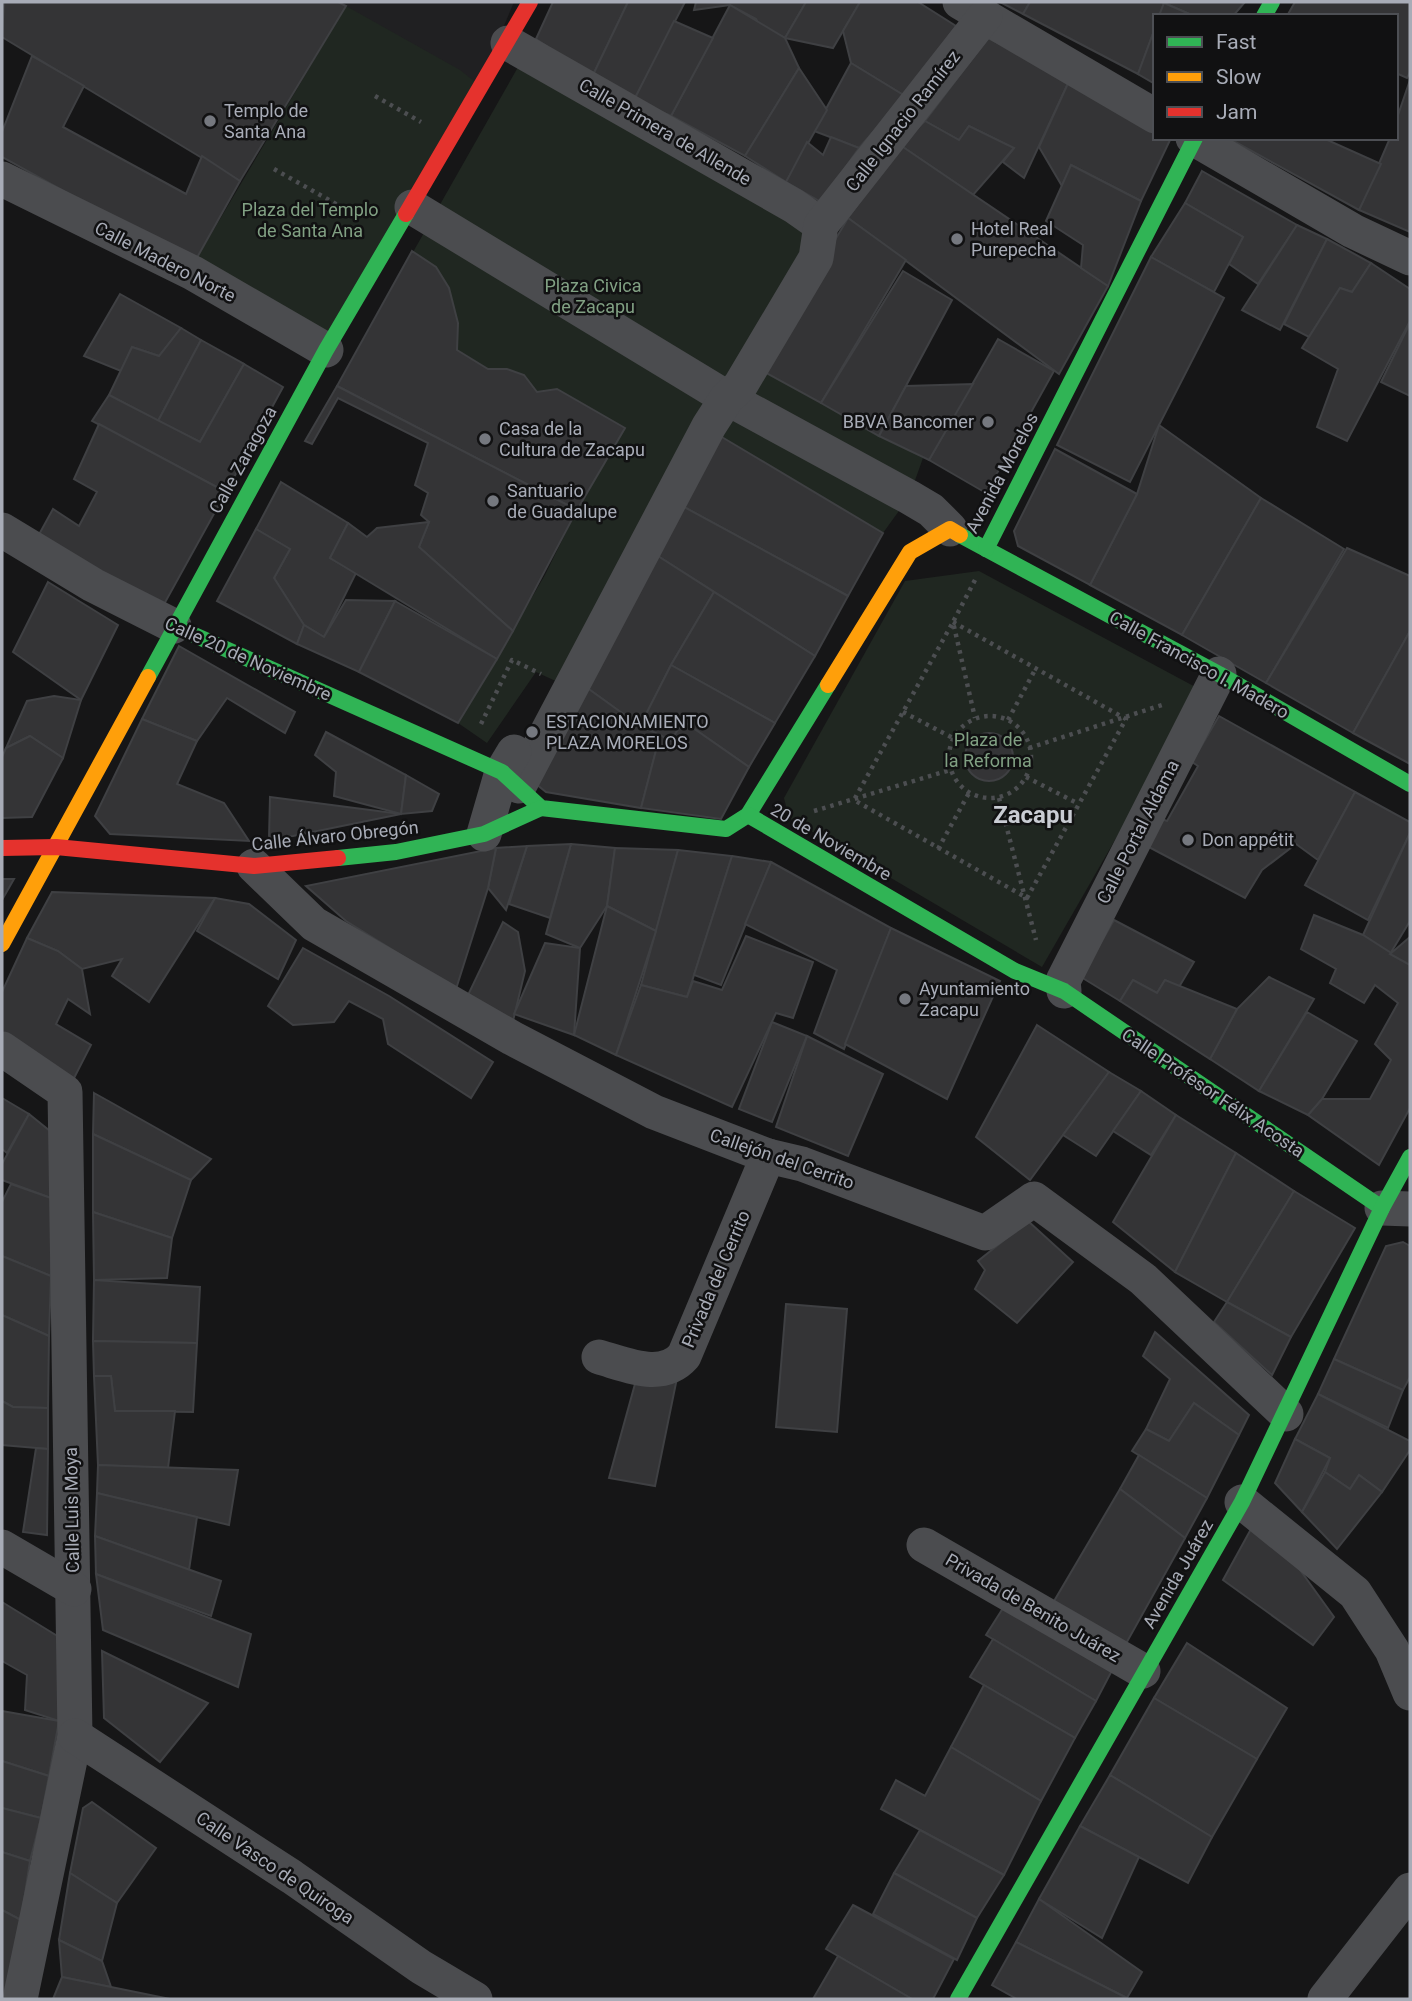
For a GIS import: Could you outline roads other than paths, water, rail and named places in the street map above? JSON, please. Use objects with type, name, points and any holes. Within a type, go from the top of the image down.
[{"type":"street","name":"Calle Zaragoza","points":[[2,944],[326,350],[530,2]]},
{"type":"street","points":[[972,9],[1153,115]]},
{"type":"street","name":"Calle Ignacio Ramírez","points":[[821,225],[972,9]]},
{"type":"street","name":"Calle Primera de Allende","points":[[508,43],[794,206],[821,225]]},
{"type":"street","name":"Avenida Morelos","points":[[748,815],[911,552],[950,529],[986,549],[1193,140]]},
{"type":"street","points":[[1196,140],[1353,231],[1410,258]]},
{"type":"street","name":"Calle Madero Norte","points":[[2,179],[193,273],[326,350]]},
{"type":"street","points":[[412,207],[727,398],[909,497],[930,510],[950,529]]},
{"type":"street","points":[[484,834],[521,789],[556,695],[727,398],[740,386],[816,258],[821,225]]},
{"type":"street","name":"Calle 20 de Noviembre","points":[[2,530],[93,584],[174,626],[521,789]]},
{"type":"street","name":"Calle Francisco I. Madero","points":[[986,549],[1219,674],[1410,784]]},
{"type":"street","name":"Calle Portal Aldama","points":[[1064,991],[1063,981],[1219,674]]},
{"type":"street","name":"20 de Noviembre","points":[[521,789],[726,829],[748,815],[1016,971]]},
{"type":"street","name":"Calle Álvaro Obregón","points":[[2,848],[56,847],[254,866],[396,852],[484,834],[521,789]]},
{"type":"street","name":"Callejón del Cerrito","points":[[254,866],[313,923],[512,1038],[654,1112],[768,1156],[802,1164],[985,1233],[1034,1199],[1143,1279],[1286,1415]]},
{"type":"street","name":"Calle Profesor Félix Acosta","points":[[1016,971],[1064,991],[1396,1209]]},
{"type":"street","name":"Calle Luis Moya","points":[[2,1049],[65,1092],[75,1736],[20,1999]]},
{"type":"street","name":"Privada del Cerrito","points":[[599,1357],[655,1370],[675,1367],[684,1356],[768,1156]]},
{"type":"street","name":"Avenida Juárez","points":[[958,1999],[1143,1671],[1242,1502],[1396,1209],[1410,1157]]},
{"type":"street","points":[[1242,1502],[1355,1593],[1392,1650],[1410,1693]]},
{"type":"street","name":"Privada de Benito Juárez","points":[[923,1545],[1143,1671]]},
{"type":"street","points":[[2,1547],[74,1589]]},
{"type":"street","name":"Calle Vasco de Quiroga","points":[[75,1736],[292,1877],[421,1967],[475,1999]]},
{"type":"street","points":[[1325,1999],[1410,1890]]},
{"type":"place","name":"Templo de Santa Ana","points":[[210,121]]},
{"type":"place","name":"Hotel Real Purepecha","points":[[957,239]]},
{"type":"place","name":"BBVA Bancomer","points":[[988,422]]},
{"type":"place","name":"Casa de la Cultura de Zacapu","points":[[485,439]]},
{"type":"place","name":"Santuario de Guadalupe","points":[[493,501]]},
{"type":"place","name":"ESTACIONAMIENTO PLAZA MORELOS","points":[[532,732]]},
{"type":"place","name":"Don appétit","points":[[1188,840]]},
{"type":"place","name":"Ayuntamiento Zacapu","points":[[905,999]]},
{"type":"district","name":"Zacapu","points":[[1033,815]]},
{"type":"park label","name":"Plaza del Templo de Santa Ana","points":[[310,220]]},
{"type":"park label","name":"Plaza Civica de Zacapu","points":[[593,296]]},
{"type":"park label","name":"Plaza de la Reforma","points":[[988,750]]}]
